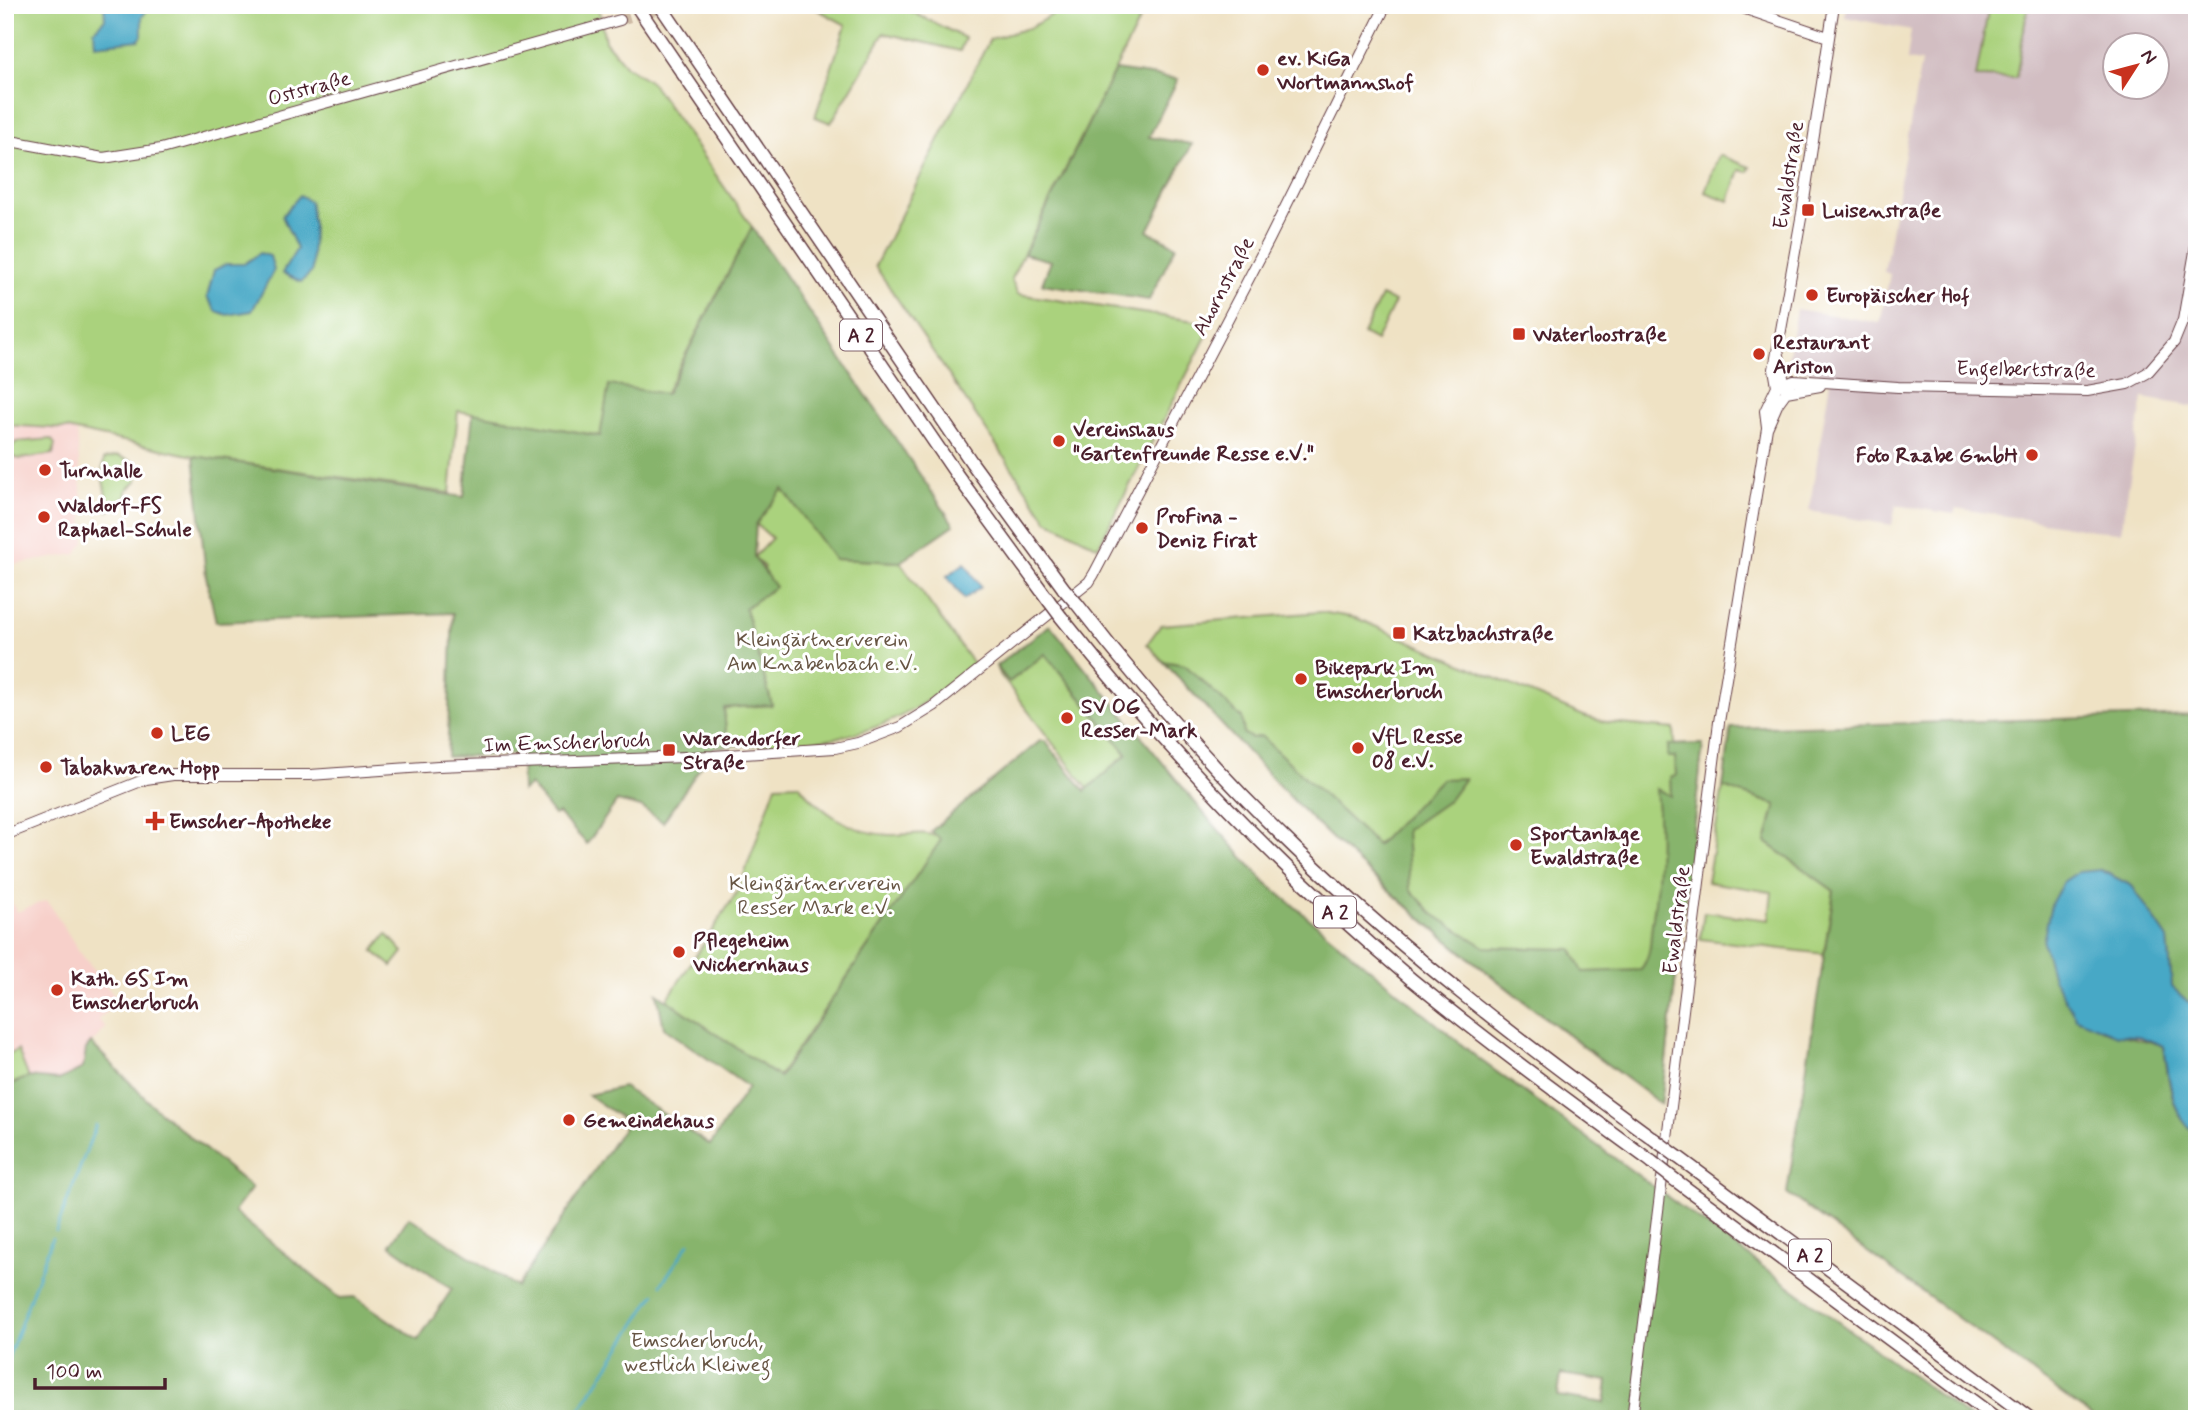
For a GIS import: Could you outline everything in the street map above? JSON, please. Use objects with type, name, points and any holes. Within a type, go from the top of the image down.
[{"type":"highway","name":"A 2","points":[[636,5],[957,475],[1061,617],[1165,742],[1282,863],[1339,916],[1493,1045],[1997,1419]]},
{"type":"highway","name":"A 2","points":[[660,5],[972,463],[1065,589],[1179,728],[1314,866],[1423,962],[1505,1029],[2031,1419]]},
{"type":"street","name":"Ahornstraße","points":[[1089,582],[1269,240],[1386,5]]},
{"type":"street","points":[[1734,5],[1828,37]]},
{"type":"street","name":"Ewaldstraße","points":[[1632,1419],[1719,722],[1767,428],[1765,411],[1783,386],[1774,369],[1834,5]]},
{"type":"street","name":"Oststraße","points":[[5,140],[103,158],[161,149],[620,20]]},
{"type":"street","name":"Engelbertstraße","points":[[1783,386],[1838,384],[2087,391],[2127,384],[2147,373],[2174,342],[2183,320],[2197,240]]},
{"type":"street","name":"Im Emscherbruch","points":[[5,835],[146,779],[173,775],[310,775],[439,766],[699,757],[835,748],[858,743],[900,727],[934,706],[1089,582]]},
{"type":"shaded area","points":[[1846,5],[2197,5],[2197,407],[2143,398],[2121,532],[1956,508],[1954,514],[1896,505],[1892,525],[1809,511],[1831,375],[1797,370],[1788,360],[1796,309],[1880,323],[1890,274],[1884,272],[1921,62],[1907,60],[1911,30],[1845,17]]},
{"type":"shaded area","name":"Waldorf-FS Raphael-Schule","points":[[5,425],[67,429],[77,433],[85,542],[76,554],[5,566]]},
{"type":"shaded area","name":"Kath. GS Im Emscherbruch","points":[[5,891],[17,912],[47,900],[79,951],[119,1002],[98,1019],[106,1028],[86,1049],[83,1069],[59,1080],[28,1077],[18,1051],[5,1056]]},
{"type":"green space","points":[[5,5],[595,5],[600,14],[605,41],[626,66],[652,83],[752,227],[665,394],[601,436],[458,411],[450,493],[194,456],[67,429],[5,425]]},
{"type":"green space","points":[[809,5],[903,5],[904,8],[965,38],[960,51],[884,33],[831,123],[815,117],[846,25]]},
{"type":"green space","points":[[1069,5],[1128,5],[1142,15],[1011,279],[1018,294],[1201,322],[1207,335],[1098,547],[1047,520],[875,266],[990,39],[1029,28]]},
{"type":"green space","points":[[1989,5],[2028,5],[2016,78],[1976,77]]},
{"type":"green space","points":[[1115,70],[1178,79],[1149,137],[1192,144],[1148,231],[1176,246],[1149,300],[1042,284],[1051,261],[1024,254]]},
{"type":"green space","points":[[1719,155],[1750,167],[1748,172],[1740,170],[1729,201],[1705,192]]},
{"type":"green space","points":[[752,227],[954,525],[900,562],[834,559],[783,489],[756,524],[754,557],[775,587],[745,608],[772,705],[724,708],[727,746],[714,747],[663,822],[641,807],[617,801],[587,844],[558,813],[554,815],[530,785],[522,791],[521,754],[447,757],[453,613],[216,622],[206,576],[194,456],[464,497],[473,413],[600,436],[609,385],[666,394]]},
{"type":"green space","points":[[1381,296],[1395,302],[1376,341],[1363,334]]},
{"type":"green space","points":[[51,439],[55,444],[53,454],[20,459],[12,457],[10,449],[16,442]]},
{"type":"green space","points":[[118,456],[131,461],[138,470],[137,481],[127,490],[127,496],[109,511],[102,475],[104,459]]},
{"type":"green space","name":"Kleingärtnerverein Am Knabenbach e.V.","points":[[783,488],[834,559],[900,562],[974,665],[912,710],[868,730],[799,743],[727,746],[724,708],[772,705],[745,608],[764,567],[754,557],[772,538],[756,524]]},
{"type":"green space","name":"Sportanlage Ewaldstraße","points":[[1321,612],[1356,618],[1586,717],[1610,723],[1674,729],[1675,745],[1703,744],[1661,1104],[1527,1004],[1397,898],[1293,800],[1147,644],[1161,625]]},
{"type":"green space","name":"Emscherbruch, westlich Kleiweg","points":[[1050,625],[1207,817],[1265,882],[1479,1059],[1971,1419],[5,1419],[5,1087],[28,1077],[59,1080],[83,1068],[86,1049],[91,1043],[154,1107],[252,1188],[234,1212],[340,1298],[355,1297],[418,1340],[452,1289],[390,1245],[409,1217],[517,1287],[627,1122],[588,1095],[623,1087],[710,1145],[748,1087],[664,1028],[657,993],[779,1077],[941,840],[931,831],[1040,741],[1045,741],[1085,791],[1127,754],[1045,654],[1009,682],[996,666]],"holes":[[[1561,1374],[1608,1381],[1605,1403],[1558,1396]]]},
{"type":"green space","name":"SV OG Resser-Mark","points":[[1045,653],[1127,754],[1088,789],[996,666],[1009,682]]},
{"type":"green space","points":[[1163,661],[1185,665],[1242,718],[1244,734],[1252,738],[1261,736],[1377,845],[1441,779],[1465,778],[1449,800],[1406,830],[1410,889],[1433,914],[1485,947],[1572,949],[1583,972],[1641,970],[1645,963],[1650,947],[1658,873],[1656,789],[1671,796],[1670,777],[1676,776],[1675,757],[1668,757],[1668,745],[1703,744],[1661,1104],[1484,969],[1398,898],[1316,823]]},
{"type":"green space","points":[[2197,715],[2197,1010],[2172,987],[2168,939],[2132,886],[2101,870],[2101,1029],[2164,1046],[2169,1082],[2176,1106],[2188,1127],[2197,1134],[2197,1419],[2096,1419],[1787,1193],[1834,891],[1766,842],[1776,805],[1723,787],[1731,728]]},
{"type":"green space","name":"Kleingärtnerverein Resser Mark e.V.","points":[[798,784],[827,812],[862,830],[889,835],[930,834],[942,839],[778,1077],[667,1000],[739,889],[776,785]]},
{"type":"green space","points":[[1723,787],[1776,805],[1766,842],[1834,891],[1824,954],[1700,939],[1704,912],[1769,920],[1772,892],[1707,882]]},
{"type":"green space","points":[[387,934],[403,952],[392,966],[373,951]]},
{"type":"green space","points":[[18,1050],[29,1078],[5,1087],[5,1056]]},
{"type":"water","points":[[104,5],[151,5],[142,17],[142,36],[139,40],[95,45],[94,30],[105,19]]},
{"type":"water","points":[[300,195],[310,202],[313,223],[312,272],[301,282],[282,273],[297,249],[282,216]]},
{"type":"water","points":[[260,253],[270,256],[274,270],[252,311],[227,315],[216,311],[207,297],[214,270],[226,264],[244,264]]},
{"type":"water","points":[[965,563],[981,587],[964,599],[947,576]]},
{"type":"water","points":[[2101,870],[2132,886],[2168,939],[2172,987],[2197,1010],[2197,1134],[2188,1127],[2176,1106],[2164,1046],[2139,1036],[2117,1035],[2076,1018],[2053,978],[2043,942],[2051,904],[2063,882],[2078,872]]},
{"type":"waterway","points":[[56,1231],[96,1125]]},
{"type":"waterway","points":[[5,1367],[52,1238]]},
{"type":"waterway","points":[[661,1285],[689,1243]]},
{"type":"waterway","points":[[574,1419],[655,1294]]},
{"type":"tunnel","points":[[620,20],[673,5]]},
{"type":"place","name":"ev. KiGa Wortmannshof","points":[[1263,70]]},
{"type":"place","name":"Luisenstraße","points":[[1808,210]]},
{"type":"place","name":"Europäischer Hof","points":[[1812,295]]},
{"type":"place","name":"Waterloostraße","points":[[1519,334]]},
{"type":"place","name":"Restaurant Ariston","points":[[1759,354]]},
{"type":"place","name":"Vereinshaus \"Gartenfreunde Resse e.V.\"","points":[[1059,441]]},
{"type":"place","name":"Foto Raabe GmbH","points":[[2032,455]]},
{"type":"place","name":"Turnhalle","points":[[45,470]]},
{"type":"place","name":"Waldorf-FS Raphael-Schule","points":[[44,517]]},
{"type":"place","name":"ProFina - Deniz Firat","points":[[1142,528]]},
{"type":"place","name":"Katzbachstraße","points":[[1399,633]]},
{"type":"place","name":"Bikepark Im Emscherbruch","points":[[1301,679]]},
{"type":"place","name":"SV OG Resser-Mark","points":[[1067,718]]},
{"type":"place","name":"LEG","points":[[157,733]]},
{"type":"place","name":"VfL Resse 08 e.V.","points":[[1358,748]]},
{"type":"place","name":"Warendorfer Straße","points":[[669,750]]},
{"type":"place","name":"Tabakwaren Hopp","points":[[46,767]]},
{"type":"place","name":"Emscher-Apotheke","points":[[155,821]]},
{"type":"place","name":"Sportanlage Ewaldstraße","points":[[1516,845]]},
{"type":"place","name":"Pflegeheim Wichernhaus","points":[[679,952]]},
{"type":"place","name":"Kath. GS Im Emscherbruch","points":[[57,990]]},
{"type":"place","name":"Gemeindehaus","points":[[569,1120]]}]
